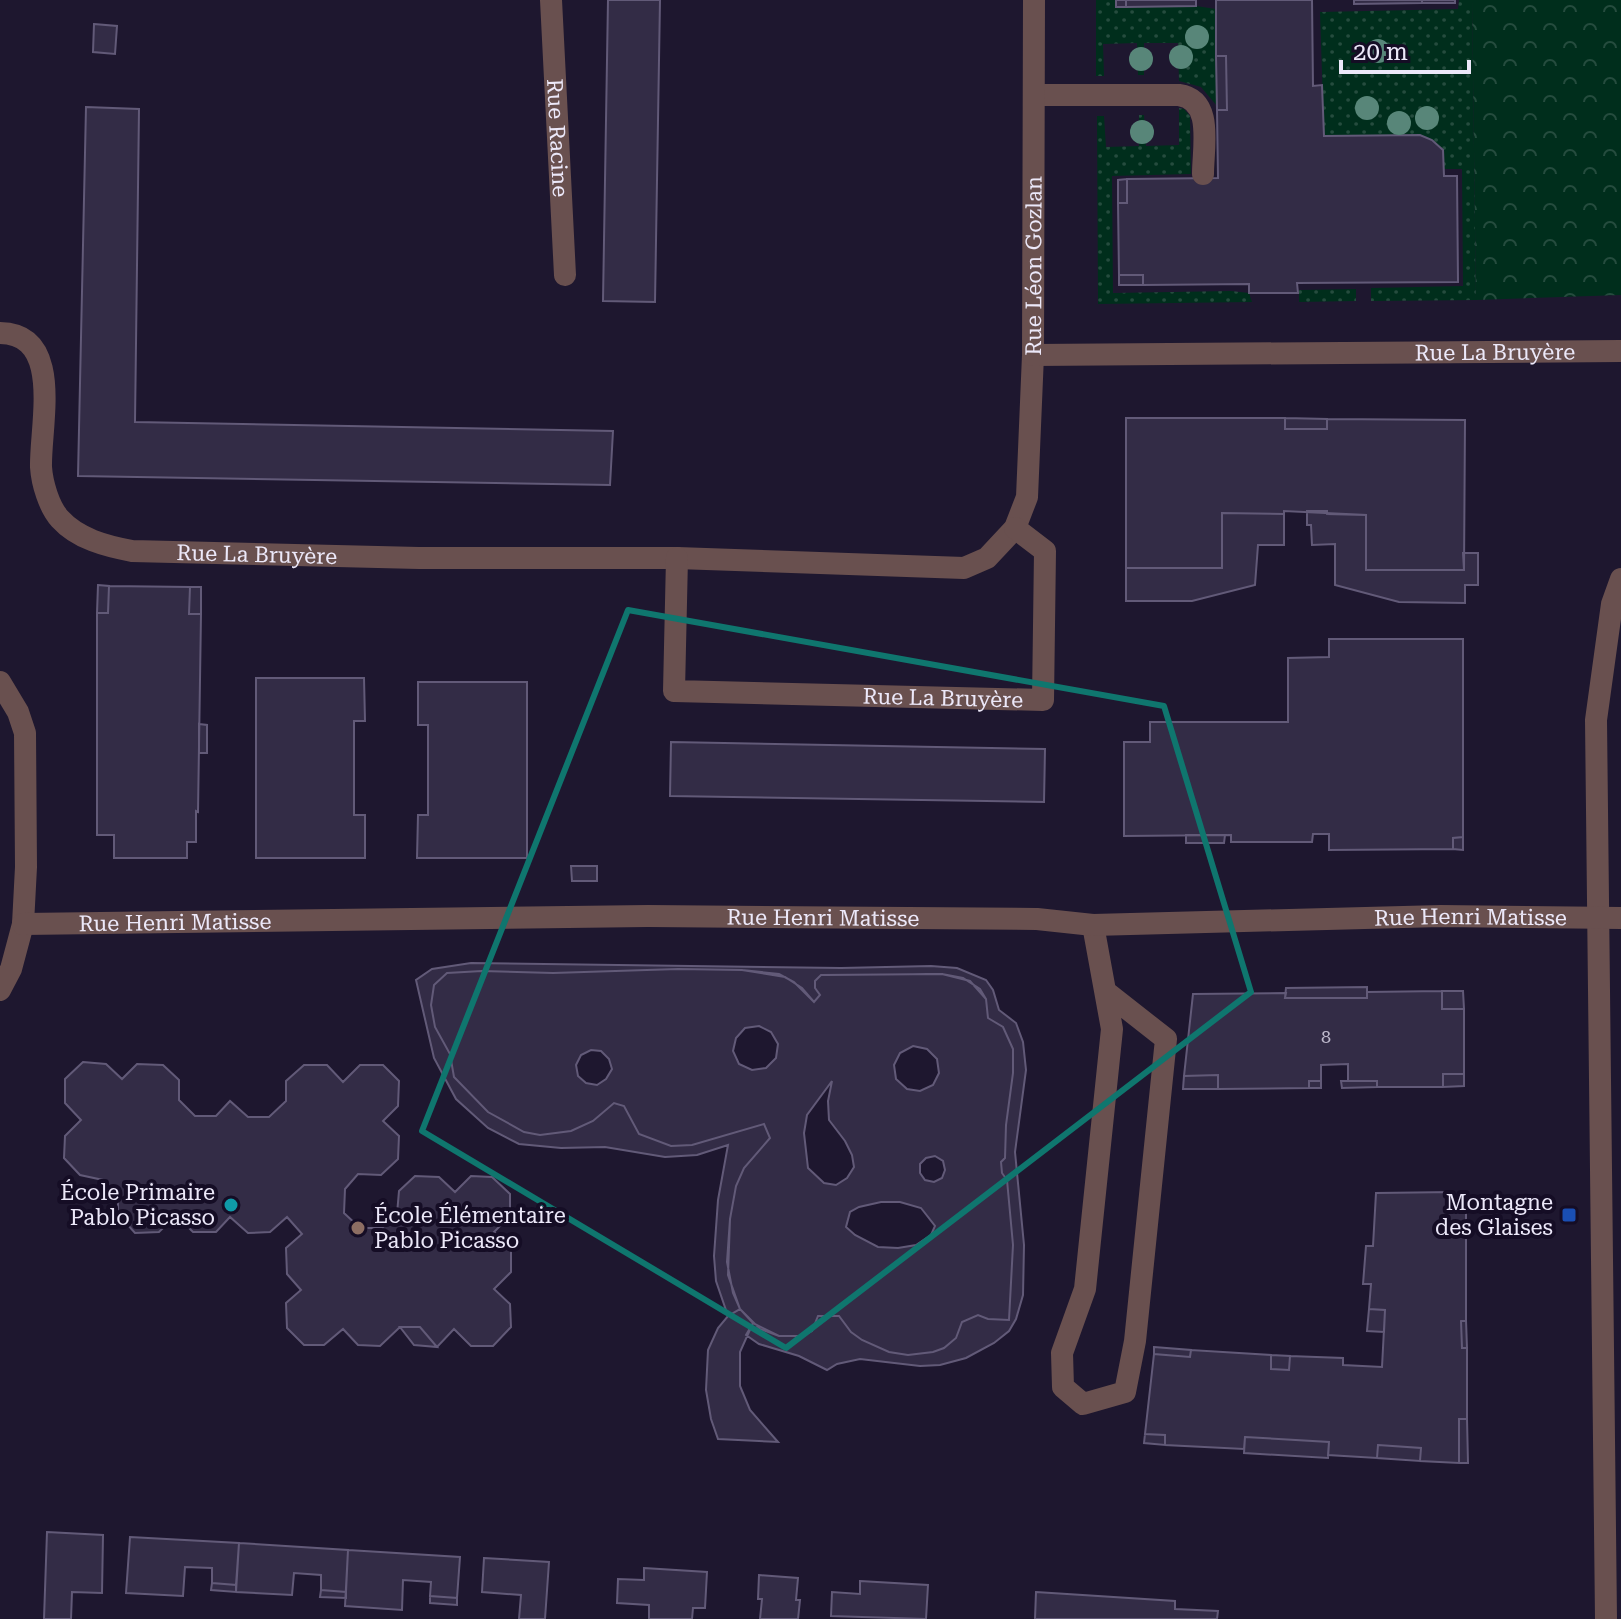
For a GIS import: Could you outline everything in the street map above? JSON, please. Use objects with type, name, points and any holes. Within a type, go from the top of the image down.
[{"type":"street","name":"Rue Racine","points":[[551,0],[565,275]]},
{"type":"street","name":"Rue Léon Gozlan","points":[[1015,528],[1027,497],[1033,355],[1034,0]]},
{"type":"street","points":[[1034,95],[1179,95],[1191,98],[1203,114],[1203,174]]},
{"type":"street","name":"Rue La Bruyère","points":[[0,333],[23,337],[39,354],[44,384],[41,471],[47,494],[59,518],[82,536],[103,545],[132,551],[387,557],[677,558],[964,568],[987,558],[1015,528],[1045,551],[1043,700],[674,691],[677,558]]},
{"type":"street","name":"Rue La Bruyère","points":[[1033,355],[1621,351]]},
{"type":"street","points":[[1606,1619],[1610,919],[1596,720],[1612,604],[1621,579]]},
{"type":"street","points":[[0,682],[18,712],[25,733],[26,867],[23,924],[14,959],[0,990]]},
{"type":"street","name":"Rue Henri Matisse","points":[[23,924],[648,916],[1037,919],[1093,925],[1441,916],[1610,919]]},
{"type":"street","points":[[1093,925],[1112,1029],[1085,1289],[1062,1353],[1063,1387],[1083,1404],[1125,1392],[1135,1341],[1166,1039],[1106,992]]},
{"type":"highlighted area","points":[[628,610],[1164,706],[1251,992],[786,1348],[422,1131]]},
{"type":"green space","points":[[1096,0],[1116,0],[1116,7],[1196,6],[1216,9],[1217,106],[1201,87],[1179,81],[1178,43],[1144,43],[1144,75],[1138,75],[1137,43],[1103,44],[1104,76],[1096,76]]},
{"type":"green space","points":[[1459,0],[1472,0],[1476,300],[1371,301],[1371,288],[1463,286],[1462,169],[1444,169],[1443,149],[1420,135],[1324,136],[1320,12],[1458,9]]},
{"type":"green space","points":[[1472,0],[1621,0],[1621,295],[1476,300]]},
{"type":"green space","points":[[1179,108],[1190,116],[1191,174],[1112,176],[1113,293],[1231,291],[1249,293],[1252,302],[1098,304],[1097,116],[1104,116],[1106,147],[1139,146],[1139,115],[1144,115],[1146,146],[1179,145]]},
{"type":"green space","points":[[1356,289],[1356,301],[1299,302],[1299,290]]},
{"type":"building","points":[[608,0],[660,0],[655,302],[603,301]]},
{"type":"building","points":[[1116,0],[1126,0],[1126,7],[1116,7]]},
{"type":"building","points":[[1126,0],[1196,0],[1196,6],[1126,7]]},
{"type":"building","points":[[1216,0],[1312,0],[1313,86],[1322,85],[1324,136],[1420,135],[1443,150],[1444,176],[1457,176],[1458,282],[1297,283],[1298,293],[1249,293],[1249,284],[1143,285],[1143,275],[1119,275],[1118,203],[1127,203],[1127,179],[1218,178],[1217,110],[1227,110],[1226,56],[1216,56]]},
{"type":"building","points":[[1354,0],[1422,0],[1422,3],[1354,4]]},
{"type":"building","points":[[1422,0],[1455,0],[1455,3],[1422,3]]},
{"type":"building","points":[[94,24],[117,26],[115,54],[93,52]]},
{"type":"building","points":[[1216,56],[1226,56],[1227,110],[1217,110]]},
{"type":"building","points":[[86,107],[139,109],[135,422],[613,431],[610,485],[78,476]]},
{"type":"building","points":[[1127,179],[1127,203],[1118,203],[1118,180]]},
{"type":"building","points":[[1119,275],[1143,275],[1143,285],[1119,285]]},
{"type":"building","points":[[1126,418],[1285,418],[1285,429],[1327,429],[1327,419],[1465,420],[1464,570],[1366,570],[1366,515],[1284,511],[1284,514],[1222,513],[1222,568],[1126,568]]},
{"type":"building","points":[[1285,418],[1327,419],[1327,429],[1285,429]]},
{"type":"building","points":[[1307,511],[1366,515],[1366,570],[1464,570],[1463,553],[1478,553],[1478,585],[1465,585],[1465,603],[1399,602],[1335,585],[1335,544],[1312,545]]},
{"type":"building","points":[[1222,513],[1284,514],[1284,545],[1258,545],[1255,585],[1192,601],[1126,601],[1126,568],[1222,568]]},
{"type":"building","points":[[98,585],[109,586],[108,613],[97,613]]},
{"type":"building","points":[[109,586],[190,587],[189,614],[201,614],[198,812],[196,842],[187,842],[187,858],[114,858],[114,835],[97,835],[97,613],[108,613]]},
{"type":"building","points":[[190,587],[201,587],[201,614],[189,614]]},
{"type":"building","points":[[1329,639],[1463,639],[1463,837],[1453,838],[1453,849],[1329,850],[1329,834],[1313,834],[1312,842],[1231,842],[1231,835],[1124,836],[1124,742],[1150,742],[1150,722],[1288,722],[1288,658],[1329,657]]},
{"type":"building","points":[[256,678],[364,678],[365,721],[354,721],[354,815],[365,815],[365,858],[256,858]]},
{"type":"building","points":[[418,682],[527,682],[527,858],[417,858],[418,815],[428,815],[428,725],[418,725]]},
{"type":"building","points":[[199,724],[207,725],[207,753],[199,753]]},
{"type":"building","points":[[671,742],[1045,749],[1044,802],[670,796]]},
{"type":"building","points":[[1186,835],[1225,835],[1224,843],[1186,843]]},
{"type":"building","points":[[1463,837],[1463,850],[1453,849],[1453,838]]},
{"type":"building","points":[[571,866],[597,866],[597,881],[572,881]]},
{"type":"building","points":[[471,963],[841,968],[931,966],[957,968],[986,980],[993,990],[999,1010],[1016,1023],[1023,1042],[1026,1070],[1015,1152],[1024,1245],[1023,1295],[1009,1331],[966,1358],[940,1365],[920,1366],[860,1359],[837,1364],[827,1370],[799,1356],[759,1344],[746,1335],[753,1323],[779,1336],[802,1336],[812,1331],[818,1316],[839,1316],[851,1332],[862,1340],[889,1352],[908,1355],[944,1348],[956,1338],[962,1322],[978,1315],[1009,1320],[1013,1245],[1007,1180],[1002,1173],[1001,1162],[1005,1158],[1013,1049],[1003,1027],[988,1018],[986,999],[970,981],[942,974],[821,975],[815,981],[820,995],[814,1002],[802,988],[785,977],[742,970],[482,971],[447,973],[434,985],[431,1005],[435,1027],[450,1054],[454,1077],[488,1112],[524,1132],[540,1135],[571,1131],[593,1121],[614,1103],[624,1106],[639,1134],[671,1146],[692,1145],[764,1124],[770,1138],[744,1168],[736,1186],[730,1219],[728,1275],[740,1309],[728,1316],[716,1281],[714,1256],[718,1200],[728,1145],[697,1155],[665,1157],[605,1147],[561,1148],[519,1144],[488,1128],[456,1099],[434,1058],[416,980],[432,969]]},
{"type":"building","points":[[678,969],[779,974],[794,982],[814,1002],[820,995],[815,981],[821,975],[942,974],[963,978],[980,989],[986,999],[988,1018],[1003,1027],[1013,1049],[1005,1158],[1001,1162],[1002,1173],[1007,1180],[1013,1245],[1009,1320],[978,1315],[962,1322],[956,1338],[944,1348],[908,1355],[889,1352],[862,1340],[851,1332],[839,1316],[818,1316],[812,1331],[802,1336],[779,1336],[760,1329],[740,1309],[733,1293],[727,1262],[736,1186],[744,1168],[770,1138],[764,1124],[692,1145],[671,1146],[639,1134],[624,1106],[614,1103],[593,1121],[571,1131],[540,1135],[524,1132],[488,1112],[454,1077],[450,1054],[435,1027],[431,1005],[434,985],[447,973]],"holes":[[[759,1026],[771,1032],[778,1044],[776,1058],[766,1068],[752,1070],[739,1064],[733,1051],[736,1038],[745,1028]],[[913,1046],[927,1049],[937,1059],[939,1073],[933,1085],[920,1091],[907,1089],[896,1079],[894,1065],[900,1053]],[[591,1050],[601,1051],[609,1059],[612,1069],[606,1079],[597,1085],[586,1083],[578,1076],[576,1065],[581,1055]],[[832,1081],[828,1101],[829,1120],[845,1141],[854,1167],[847,1178],[836,1185],[824,1183],[808,1168],[804,1133],[807,1115]],[[935,1156],[943,1161],[945,1170],[942,1178],[934,1182],[925,1180],[920,1173],[920,1164],[926,1158]],[[881,1202],[900,1202],[921,1208],[935,1226],[931,1235],[916,1245],[878,1247],[846,1227],[850,1212]]]},
{"type":"building","points":[[1367,987],[1367,998],[1285,998],[1286,988]]},
{"type":"building","points":[[1442,991],[1442,1009],[1464,1009],[1464,1074],[1443,1074],[1443,1087],[1377,1087],[1377,1081],[1348,1081],[1348,1064],[1321,1065],[1321,1081],[1309,1081],[1309,1088],[1218,1089],[1218,1075],[1184,1076],[1193,994],[1286,993],[1285,998],[1367,998],[1367,992]]},
{"type":"building","points":[[1442,991],[1463,991],[1464,1009],[1442,1009]]},
{"type":"building","name":"École Primaire Pablo Picasso","points":[[83,1062],[106,1064],[122,1079],[137,1064],[163,1065],[179,1080],[179,1100],[195,1116],[216,1116],[230,1101],[248,1117],[269,1117],[286,1101],[286,1081],[304,1065],[327,1065],[343,1082],[360,1065],[383,1065],[399,1081],[398,1106],[383,1121],[399,1136],[398,1159],[381,1175],[358,1174],[345,1189],[344,1213],[360,1228],[382,1228],[397,1214],[399,1191],[415,1176],[439,1177],[455,1192],[471,1176],[492,1177],[510,1194],[510,1216],[494,1232],[511,1249],[511,1272],[494,1289],[510,1304],[511,1327],[493,1346],[471,1346],[454,1329],[437,1347],[420,1327],[400,1327],[380,1346],[358,1345],[343,1329],[324,1345],[304,1345],[287,1328],[286,1303],[301,1290],[287,1274],[286,1248],[302,1234],[287,1217],[270,1232],[248,1233],[230,1217],[216,1232],[193,1232],[176,1215],[159,1232],[135,1233],[118,1214],[118,1197],[103,1180],[80,1175],[64,1158],[65,1136],[81,1120],[65,1103],[65,1079]]},
{"type":"building","points":[[1443,1074],[1464,1074],[1464,1086],[1443,1087]]},
{"type":"building","points":[[1218,1075],[1218,1089],[1183,1089],[1184,1076]]},
{"type":"building","points":[[1309,1081],[1321,1081],[1321,1088],[1309,1088]]},
{"type":"building","points":[[1341,1081],[1377,1081],[1377,1087],[1342,1088]]},
{"type":"building","points":[[1453,1192],[1454,1212],[1466,1212],[1466,1320],[1461,1321],[1462,1348],[1467,1348],[1467,1419],[1459,1419],[1459,1463],[1420,1461],[1421,1448],[1378,1445],[1377,1458],[1328,1455],[1329,1442],[1245,1437],[1244,1449],[1165,1445],[1165,1435],[1145,1434],[1154,1354],[1190,1357],[1191,1350],[1271,1355],[1271,1369],[1289,1370],[1290,1356],[1343,1358],[1343,1365],[1382,1367],[1385,1310],[1369,1309],[1371,1284],[1363,1284],[1366,1246],[1373,1246],[1376,1193]]},
{"type":"building","points":[[740,1309],[753,1323],[740,1352],[740,1386],[750,1410],[778,1442],[718,1439],[711,1419],[706,1390],[708,1350],[718,1328],[728,1316]]},
{"type":"building","points":[[1369,1309],[1385,1310],[1384,1332],[1367,1331]]},
{"type":"building","points":[[1466,1320],[1467,1348],[1462,1348],[1461,1321]]},
{"type":"building","points":[[400,1327],[420,1327],[437,1347],[414,1345]]},
{"type":"building","points":[[1154,1347],[1191,1350],[1190,1357],[1154,1354]]},
{"type":"building","points":[[1271,1355],[1290,1356],[1289,1370],[1271,1369]]},
{"type":"building","points":[[1459,1419],[1467,1419],[1468,1463],[1459,1463]]},
{"type":"building","points":[[1145,1434],[1165,1435],[1165,1445],[1144,1443]]},
{"type":"building","points":[[1245,1437],[1329,1442],[1328,1458],[1244,1453]]},
{"type":"building","points":[[1378,1445],[1421,1448],[1420,1461],[1377,1458]]},
{"type":"building","points":[[47,1532],[103,1535],[102,1593],[72,1592],[71,1619],[44,1619]]},
{"type":"building","points":[[130,1537],[239,1543],[236,1585],[212,1583],[212,1568],[185,1567],[183,1596],[126,1593]]},
{"type":"building","points":[[239,1543],[348,1550],[346,1592],[321,1590],[321,1575],[294,1573],[292,1595],[236,1592]]},
{"type":"building","points":[[348,1550],[460,1557],[457,1598],[430,1596],[431,1582],[403,1580],[402,1610],[345,1606]]},
{"type":"building","points":[[484,1558],[549,1562],[545,1619],[519,1619],[521,1595],[482,1592]]},
{"type":"building","points":[[644,1568],[707,1572],[705,1608],[693,1608],[692,1619],[649,1619],[649,1605],[617,1603],[618,1579],[644,1580]]},
{"type":"building","points":[[759,1575],[798,1578],[798,1619],[760,1619],[762,1599],[758,1599]]},
{"type":"building","points":[[860,1581],[928,1585],[926,1619],[831,1616],[832,1592],[860,1594]]},
{"type":"building","points":[[212,1583],[236,1585],[236,1592],[211,1590]]},
{"type":"building","points":[[321,1590],[346,1592],[346,1598],[320,1597]]},
{"type":"building","points":[[1036,1592],[1175,1601],[1175,1609],[1218,1611],[1217,1619],[1035,1619]]},
{"type":"building","points":[[430,1596],[457,1598],[457,1605],[430,1603]]},
{"type":"place","name":"École Primaire Pablo Picasso","points":[[231,1205]]},
{"type":"place","name":"Montagne des Glaises","points":[[1569,1215]]},
{"type":"place","name":"École Élémentaire Pablo Picasso","points":[[358,1228]]}]
